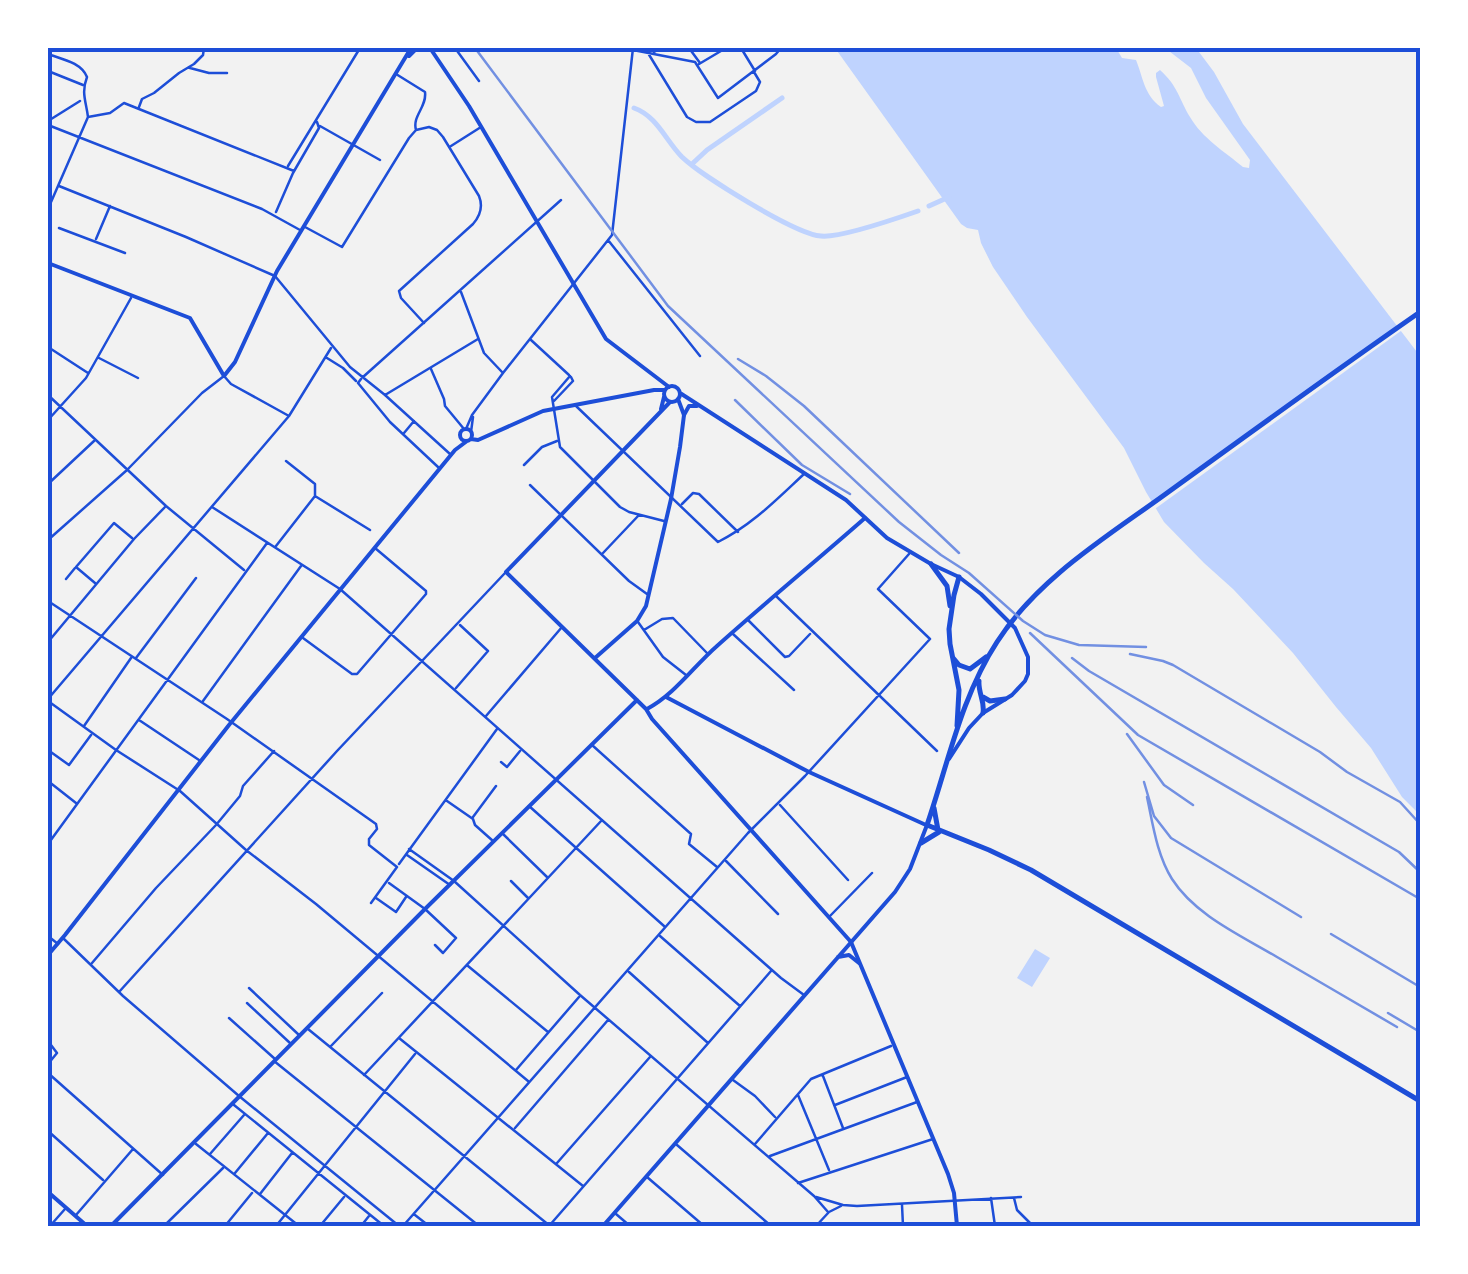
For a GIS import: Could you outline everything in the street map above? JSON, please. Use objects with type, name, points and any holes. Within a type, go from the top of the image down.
[{"type":"main road","points":[[48,263],[190,318],[224,376],[235,362],[302,228],[402,63],[421,48],[435,58],[469,106],[606,339],[656,376],[684,415]]},
{"type":"main road","points":[[603,1226],[902,882],[927,825],[980,674],[1003,632],[1024,608],[1062,572],[1114,533],[1420,312]]},
{"type":"main road","points":[[218,364],[224,367],[235,362]]},
{"type":"main road","points":[[652,391],[658,385],[656,376]]},
{"type":"main road","points":[[453,452],[460,437],[489,434],[553,405],[575,405],[652,391],[697,405],[846,500],[888,538],[959,577],[1015,628],[1029,666],[1025,681],[983,713],[949,759]]},
{"type":"main road","points":[[671,395],[660,413],[506,572],[646,709],[851,942],[948,1174],[957,1226]]},
{"type":"main road","points":[[596,658],[638,620],[646,606],[672,496],[684,415],[690,405],[697,405]]},
{"type":"main road","points":[[48,954],[469,434]]},
{"type":"main road","points":[[646,709],[666,697],[747,618],[865,518]]},
{"type":"main road","points":[[931,564],[946,586],[951,612]]},
{"type":"main road","points":[[958,729],[960,690],[949,630],[959,577]]},
{"type":"main road","points":[[952,658],[970,668],[991,652]]},
{"type":"main road","points":[[980,674],[983,713]]},
{"type":"main road","points":[[981,695],[990,701],[1005,699]]},
{"type":"main road","points":[[666,697],[809,772],[1039,874],[1420,1101]]},
{"type":"main road","points":[[111,1226],[636,700]]},
{"type":"main road","points":[[934,805],[941,830]]},
{"type":"main road","points":[[920,842],[941,830]]},
{"type":"main road","points":[[838,957],[849,955],[859,963]]},
{"type":"main road","points":[[48,1192],[87,1226]]},
{"type":"street","points":[[204,48],[205,72]]},
{"type":"street","points":[[287,168],[360,48]]},
{"type":"street","points":[[455,48],[479,81]]},
{"type":"street","points":[[469,434],[475,411],[614,230],[633,48],[699,64]]},
{"type":"street","points":[[651,51],[662,48]]},
{"type":"street","points":[[689,48],[718,98],[780,48]]},
{"type":"street","points":[[699,64],[726,48]]},
{"type":"street","points":[[651,51],[687,118],[710,122],[759,86],[760,80],[741,48]]},
{"type":"street","points":[[48,54],[82,68],[87,77],[83,99],[87,102],[88,117],[48,210]]},
{"type":"street","points":[[138,108],[142,99],[203,55]]},
{"type":"street","points":[[189,68],[228,74]]},
{"type":"street","points":[[48,71],[84,86]]},
{"type":"street","points":[[396,74],[425,92],[425,101],[414,121],[416,130]]},
{"type":"street","points":[[48,123],[83,99]]},
{"type":"street","points":[[88,117],[110,113],[124,103],[294,170]]},
{"type":"street","points":[[48,123],[274,214],[342,247],[409,138],[416,130],[435,129],[480,198],[480,210],[472,225],[400,290],[401,298],[424,323]]},
{"type":"street","points":[[317,123],[380,160]]},
{"type":"street","points":[[274,214],[318,130],[317,123]]},
{"type":"street","points":[[449,147],[481,127]]},
{"type":"street","points":[[58,186],[275,276],[362,378],[453,452]]},
{"type":"street","points":[[358,382],[561,200]]},
{"type":"street","points":[[95,240],[110,206]]},
{"type":"street","points":[[59,228],[125,253]]},
{"type":"street","points":[[608,240],[700,356]]},
{"type":"street","points":[[460,290],[488,360],[503,373]]},
{"type":"street","points":[[48,420],[89,374],[132,296]]},
{"type":"street","points":[[386,395],[478,339]]},
{"type":"street","points":[[530,339],[570,376],[554,394],[558,441],[563,452],[620,508],[665,521]]},
{"type":"street","points":[[48,347],[89,374]]},
{"type":"street","points":[[332,347],[289,416],[48,700],[92,734],[180,791],[216,825],[530,1083]]},
{"type":"street","points":[[326,357],[358,382],[440,469]]},
{"type":"street","points":[[98,358],[138,378]]},
{"type":"street","points":[[430,368],[445,406],[469,434]]},
{"type":"street","points":[[48,540],[224,376],[230,384],[289,416]]},
{"type":"street","points":[[48,395],[166,506],[245,571]]},
{"type":"street","points":[[575,405],[718,542],[760,516],[805,473]]},
{"type":"street","points":[[403,434],[414,421]]},
{"type":"street","points":[[48,484],[96,440]]},
{"type":"street","points":[[524,465],[542,446],[558,441]]},
{"type":"street","points":[[275,548],[314,497],[315,484],[286,461]]},
{"type":"street","points":[[530,485],[636,588],[649,594]]},
{"type":"street","points":[[681,505],[696,492],[738,532]]},
{"type":"street","points":[[314,497],[370,530]]},
{"type":"street","points":[[48,642],[166,506]]},
{"type":"street","points":[[212,507],[340,589],[805,996]]},
{"type":"street","points":[[602,554],[639,515]]},
{"type":"street","points":[[66,578],[114,522],[134,540]]},
{"type":"street","points":[[48,844],[267,542]]},
{"type":"street","points":[[302,638],[354,675],[404,621],[426,590],[374,548]]},
{"type":"street","points":[[63,938],[239,1096],[401,1226],[751,830],[930,639],[878,589],[910,552]]},
{"type":"street","points":[[202,703],[302,565]]},
{"type":"street","points":[[76,567],[96,584]]},
{"type":"street","points":[[119,992],[312,778],[506,572]]},
{"type":"street","points":[[83,727],[196,578]]},
{"type":"street","points":[[775,595],[937,750]]},
{"type":"street","points":[[48,601],[232,722],[376,824],[369,845],[397,866]]},
{"type":"street","points":[[644,630],[662,619],[673,618],[708,654]]},
{"type":"street","points":[[747,618],[785,656],[812,632]]},
{"type":"street","points":[[638,620],[663,656],[687,676]]},
{"type":"street","points":[[455,689],[488,651],[458,623]]},
{"type":"street","points":[[486,717],[562,626]]},
{"type":"street","points":[[732,633],[794,690]]},
{"type":"street","points":[[138,719],[202,761]]},
{"type":"street","points":[[371,902],[498,728]]},
{"type":"street","points":[[48,750],[68,764],[92,734]]},
{"type":"street","points":[[592,745],[691,834],[689,844],[718,868]]},
{"type":"street","points":[[500,762],[506,767],[522,750]]},
{"type":"street","points":[[91,964],[216,825],[274,751]]},
{"type":"street","points":[[48,780],[77,804]]},
{"type":"street","points":[[472,819],[496,786]]},
{"type":"street","points":[[446,800],[494,841]]},
{"type":"street","points":[[779,804],[848,880]]},
{"type":"street","points":[[529,806],[666,927]]},
{"type":"street","points":[[364,1074],[602,820]]},
{"type":"street","points":[[502,833],[548,878]]},
{"type":"street","points":[[410,849],[828,1212]]},
{"type":"street","points":[[406,854],[452,883]]},
{"type":"street","points":[[725,860],[778,914]]},
{"type":"street","points":[[829,917],[872,874]]},
{"type":"street","points":[[510,881],[528,899]]},
{"type":"street","points":[[387,882],[456,938],[444,952],[435,945]]},
{"type":"street","points":[[375,898],[396,912],[407,896]]},
{"type":"street","points":[[658,934],[740,1006]]},
{"type":"street","points":[[48,936],[58,944]]},
{"type":"street","points":[[466,965],[548,1032]]},
{"type":"street","points":[[307,1028],[550,1226],[772,970]]},
{"type":"street","points":[[628,971],[708,1043]]},
{"type":"street","points":[[249,988],[300,1035]]},
{"type":"street","points":[[330,1048],[382,993]]},
{"type":"street","points":[[516,1070],[580,996]]},
{"type":"street","points":[[246,1003],[291,1044]]},
{"type":"street","points":[[229,1018],[354,1128],[479,1226]]},
{"type":"street","points":[[513,1129],[608,1019]]},
{"type":"street","points":[[398,1038],[583,1186]]},
{"type":"street","points":[[48,1041],[57,1054],[48,1064]]},
{"type":"street","points":[[754,1145],[811,1080],[893,1045]]},
{"type":"street","points":[[276,1226],[416,1052]]},
{"type":"street","points":[[556,1164],[651,1056]]},
{"type":"street","points":[[48,1074],[163,1175]]},
{"type":"street","points":[[823,1074],[843,1128]]},
{"type":"street","points":[[835,1106],[907,1077]]},
{"type":"street","points":[[732,1079],[777,1119]]},
{"type":"street","points":[[798,1094],[830,1172]]},
{"type":"street","points":[[768,1156],[918,1102]]},
{"type":"street","points":[[232,1104],[384,1226]]},
{"type":"street","points":[[210,1155],[245,1114]]},
{"type":"street","points":[[48,1131],[105,1182]]},
{"type":"street","points":[[234,1174],[268,1132]]},
{"type":"street","points":[[797,1183],[933,1138]]},
{"type":"street","points":[[195,1142],[299,1226]]},
{"type":"street","points":[[676,1144],[771,1226]]},
{"type":"street","points":[[75,1216],[134,1148]]},
{"type":"street","points":[[259,1195],[292,1152]]},
{"type":"street","points":[[164,1226],[224,1167]]},
{"type":"street","points":[[646,1176],[704,1226]]},
{"type":"street","points":[[225,1226],[254,1190]]},
{"type":"street","points":[[320,1226],[346,1195]]},
{"type":"street","points":[[814,1196],[842,1205],[1022,1196]]},
{"type":"street","points":[[1014,1197],[1017,1210],[1033,1226]]},
{"type":"street","points":[[990,1198],[995,1226]]},
{"type":"street","points":[[902,1204],[903,1226]]},
{"type":"street","points":[[816,1226],[828,1212],[842,1205]]},
{"type":"street","points":[[50,1226],[66,1208]]},
{"type":"street","points":[[614,1213],[630,1226]]},
{"type":"street","points":[[414,1214],[430,1226]]},
{"type":"street","points":[[361,1226],[370,1215]]},
{"type":"street","points":[[824,1217],[824,1226]]},
{"type":"water","points":[[835,48],[1116,48],[1122,58],[1136,60],[1155,102],[1164,106],[1156,77],[1160,70],[1175,87],[1201,132],[1249,168],[1250,160],[1206,98],[1191,68],[1165,48],[1196,48],[1243,124],[1420,356],[1420,815],[1402,797],[1371,748],[1293,653],[1164,522],[1124,448],[993,267],[978,230],[961,224]]},
{"type":"water","points":[[1035,949],[1050,958],[1032,987],[1017,978]]},
{"type":"pier","points":[[1402,324],[1405,328],[1152,511],[1148,505]]},
{"type":"waterway","points":[[692,164],[782,98]]},
{"type":"waterway","points":[[634,108],[655,123],[693,166],[749,203],[808,233],[841,234],[918,211]]},
{"type":"waterway","points":[[929,206],[949,197]]},
{"type":"railway","points":[[475,48],[668,306],[899,522],[1045,635],[1079,645],[1146,647]]},
{"type":"railway","points":[[738,359],[804,406],[959,553]]},
{"type":"railway","points":[[735,400],[802,465],[850,494]]},
{"type":"railway","points":[[1030,633],[1138,735],[1420,899]]},
{"type":"railway","points":[[1130,654],[1173,665],[1400,802],[1420,824]]},
{"type":"railway","points":[[1072,658],[1399,852],[1420,872]]},
{"type":"railway","points":[[1127,734],[1164,785],[1193,805]]},
{"type":"railway","points":[[1144,782],[1154,816],[1171,838],[1301,917]]},
{"type":"railway","points":[[1147,797],[1163,860],[1172,879],[1193,903],[1234,932],[1397,1027]]},
{"type":"railway","points":[[1331,934],[1420,987]]},
{"type":"railway","points":[[1388,1013],[1420,1032]]}]
